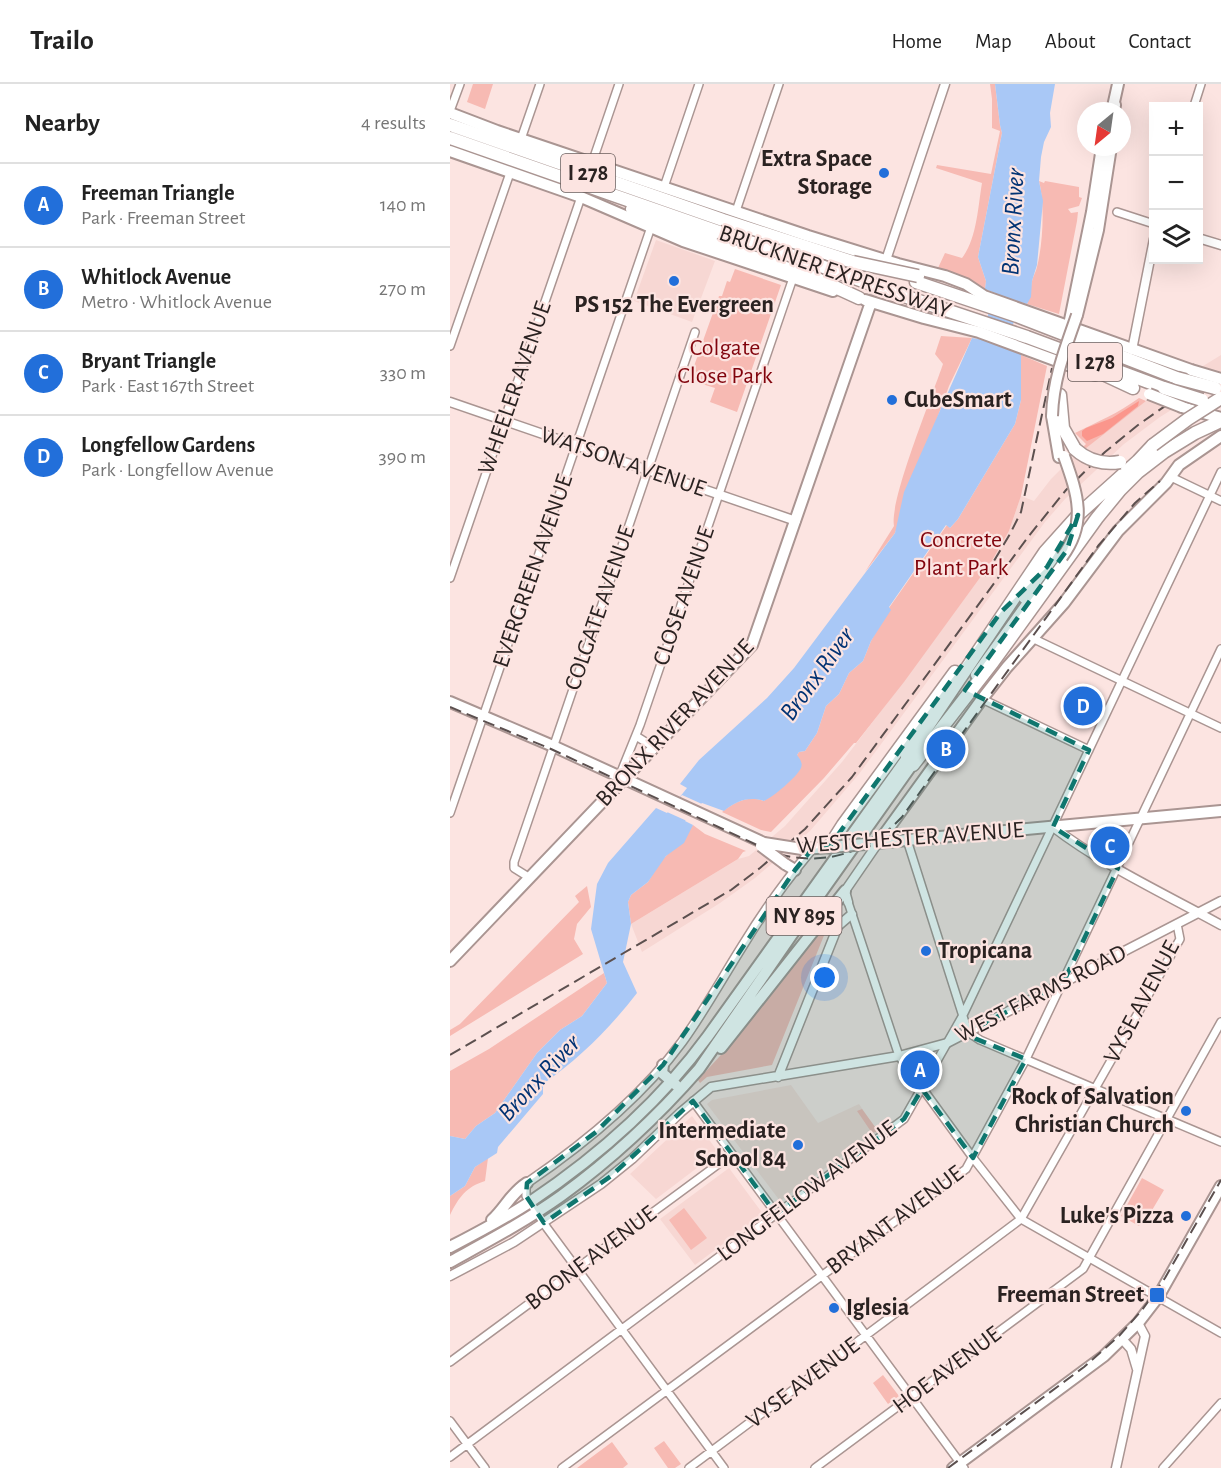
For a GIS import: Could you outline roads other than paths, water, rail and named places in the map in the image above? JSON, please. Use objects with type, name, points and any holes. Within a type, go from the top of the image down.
[{"type":"highway","name":"BRUCKNER EXPRESSWAY","points":[[451,129],[616,197],[984,299],[1178,378],[1220,389]]},
{"type":"highway","name":"BRUCKNER EXPRESSWAY","points":[[451,129],[721,226],[799,258],[983,327],[1164,388],[1221,404]]},
{"type":"highway","points":[[616,197],[634,211],[685,232],[803,273],[865,300]]},
{"type":"highway","points":[[1025,342],[1133,388]]},
{"type":"highway","name":"NY 895","points":[[910,761],[989,668],[1153,446],[1188,419],[1220,389]]},
{"type":"highway","points":[[1060,394],[1066,454],[1113,463],[1153,446]]},
{"type":"highway","name":"NY 895","points":[[910,761],[1011,600],[1045,552],[1066,528],[1141,465],[1221,419]]},
{"type":"highway","points":[[830,847],[843,825],[945,685],[1011,600]]},
{"type":"main road","points":[[1115,102],[1118,84]]},
{"type":"main road","points":[[450,112],[521,139],[735,211],[956,280],[984,299]]},
{"type":"main road","points":[[450,151],[581,197],[683,241],[794,278],[933,321],[983,327]]},
{"type":"main road","points":[[1069,326],[1101,156]]},
{"type":"main road","points":[[910,761],[926,744],[1074,535],[1078,506],[1076,488],[1066,454],[1053,434],[1055,416],[1102,208],[1110,156]]},
{"type":"main road","name":"BRONX RIVER AVENUE","points":[[450,961],[621,778],[655,748],[752,645],[796,521],[865,300]]},
{"type":"main road","points":[[1027,315],[1069,326],[1191,370],[1220,389]]},
{"type":"main road","points":[[1055,416],[1054,388],[1058,368],[1077,315]]},
{"type":"main road","points":[[1133,388],[1221,419]]},
{"type":"main road","points":[[878,843],[982,699],[1064,603],[1118,531],[1171,477],[1181,463],[1218,440]]},
{"type":"main road","name":"WESTCHESTER AVENUE","points":[[450,702],[553,746],[759,843],[807,849],[1221,811]]},
{"type":"main road","name":"NY 895","points":[[450,1262],[536,1212],[579,1182],[624,1145],[681,1089],[699,1069],[910,761]]},
{"type":"main road","name":"NY 895","points":[[450,1247],[529,1202],[573,1171],[616,1135],[671,1081],[708,1036],[910,761]]},
{"type":"main road","points":[[759,843],[790,867]]},
{"type":"main road","points":[[699,1069],[740,1026],[803,942],[846,896]]},
{"type":"main road","points":[[663,1065],[662,1073],[681,1089]]},
{"type":"main road","points":[[484,1229],[501,1212],[514,1192],[527,1182]]},
{"type":"main road","points":[[959,1466],[1063,1387],[1138,1323],[1158,1297],[1221,1186]]},
{"type":"street","points":[[450,112],[460,84]]},
{"type":"street","points":[[521,139],[540,84]]},
{"type":"street","points":[[592,163],[619,84]]},
{"type":"street","points":[[664,187],[699,84]]},
{"type":"street","points":[[735,211],[779,84]]},
{"type":"street","points":[[886,260],[945,84]]},
{"type":"street","points":[[1195,102],[1201,84]]},
{"type":"street","points":[[450,346],[510,172]]},
{"type":"street","name":"WHEELER AVENUE","points":[[450,578],[581,197]]},
{"type":"street","points":[[1117,212],[1149,222]]},
{"type":"street","name":"EVERGREEN AVENUE","points":[[450,813],[651,227]]},
{"type":"street","points":[[1203,240],[1221,245]]},
{"type":"street","points":[[1132,350],[1149,264]]},
{"type":"street","name":"CLOSE AVENUE","points":[[621,778],[794,278]]},
{"type":"street","name":"COLGATE AVENUE","points":[[530,878],[514,868],[514,862],[695,332]]},
{"type":"street","name":"WATSON AVENUE","points":[[450,402],[796,521]]},
{"type":"street","name":"LONGFELLOW AVENUE","points":[[450,1457],[904,1119],[963,1015],[1221,472]]},
{"type":"street","points":[[1171,477],[1221,501]]},
{"type":"street","points":[[1032,638],[1221,728]]},
{"type":"street","name":"BRYANT AVENUE","points":[[562,1468],[966,1169],[1026,1059],[1221,649]]},
{"type":"street","points":[[982,699],[1089,750]]},
{"type":"street","points":[[636,736],[655,748]]},
{"type":"street","points":[[1053,827],[1071,841],[1221,926]]},
{"type":"street","points":[[907,840],[968,1032],[980,1040],[1221,1142]]},
{"type":"street","points":[[878,843],[846,896],[899,1056],[922,1089],[1021,1219],[1221,1333]]},
{"type":"street","points":[[724,1468],[576,1269],[525,1193],[527,1182],[596,1132],[663,1065],[711,999],[790,867],[807,849]]},
{"type":"street","name":"WEST FARMS ROAD","points":[[450,1276],[491,1255],[544,1223],[616,1172],[711,1087],[899,1056],[947,1043],[1221,901]]},
{"type":"street","points":[[778,1077],[838,926],[852,914]]},
{"type":"street","name":"VYSE AVENUE","points":[[688,1468],[1021,1219],[1180,939],[1177,924]]},
{"type":"street","name":"HOE AVENUE","points":[[815,1468],[1083,1269],[1221,1022]]},
{"type":"street","points":[[693,1101],[911,1397],[959,1466]]},
{"type":"street","name":"BOONE AVENUE","points":[[450,1362],[732,1154]]},
{"type":"street","points":[[1116,1468],[1145,1336],[1138,1323]]},
{"type":"street","points":[[1122,1339],[1131,1349],[1137,1370]]},
{"type":"street","points":[[1163,1468],[1221,1403]]},
{"type":"street","points":[[450,1421],[485,1468]]},
{"type":"water","name":"Bronx River","points":[[995,84],[1055,84],[1050,113],[1051,127],[1044,142],[1041,157],[1039,181],[1043,201],[1037,265],[1032,281],[1031,297],[1027,304],[1021,302],[1012,327],[1013,349],[1021,352],[1021,400],[1015,424],[958,519],[950,528],[946,525],[889,607],[891,610],[871,641],[863,661],[849,673],[839,694],[826,706],[817,733],[805,751],[797,755],[802,764],[799,772],[764,801],[743,800],[724,811],[702,803],[685,821],[693,825],[684,843],[666,856],[648,882],[631,895],[628,902],[631,924],[623,962],[637,993],[593,1042],[543,1084],[543,1094],[498,1147],[497,1153],[475,1167],[465,1186],[450,1196],[450,1136],[465,1139],[476,1126],[495,1113],[537,1053],[560,1030],[582,1016],[607,983],[591,929],[597,884],[608,863],[656,808],[667,813],[687,788],[680,784],[699,760],[767,698],[794,668],[895,533],[904,492],[972,338],[985,340],[992,320],[987,318],[995,293],[985,289],[986,281],[978,257],[1002,133]]},
{"type":"tunnel","points":[[871,302],[886,260]]},
{"type":"railway","points":[[985,576],[1021,512],[1052,368]]},
{"type":"railway","points":[[450,1055],[731,890],[805,829],[852,777],[1028,537],[1066,490],[1105,452],[1138,425],[1178,397],[1221,373]]},
{"type":"railway","points":[[450,707],[551,749],[772,852],[790,857],[825,858],[858,849],[888,830],[902,817],[1098,546],[1135,503],[1160,481]]},
{"type":"railway","points":[[948,1468],[1084,1367],[1119,1336],[1142,1310],[1165,1278],[1221,1180]]},
{"type":"place","name":"Extra Space Storage","points":[[884,173]]},
{"type":"place","name":"PS 152 The Evergreen","points":[[674,281]]},
{"type":"place","name":"CubeSmart","points":[[892,400]]},
{"type":"place","name":"Longfellow Gardens","points":[[1083,706]]},
{"type":"place","name":"Whitlock Avenue","points":[[946,749]]},
{"type":"place","name":"Bryant Triangle","points":[[1110,846]]},
{"type":"place","name":"Tropicana","points":[[926,951]]},
{"type":"place","name":"Freeman Triangle","points":[[920,1070]]},
{"type":"place","name":"Rock of Salvation Christian Church","points":[[1186,1111]]},
{"type":"place","name":"Intermediate School 84","points":[[798,1145]]},
{"type":"place","name":"Luke's Pizza","points":[[1186,1216]]},
{"type":"place","name":"Freeman Street","points":[[1157,1295]]},
{"type":"place","name":"Iglesia","points":[[834,1308]]},
{"type":"park label","name":"Colgate Close Park","points":[[725,362]]},
{"type":"park label","name":"Concrete Plant Park","points":[[961,554]]}]
